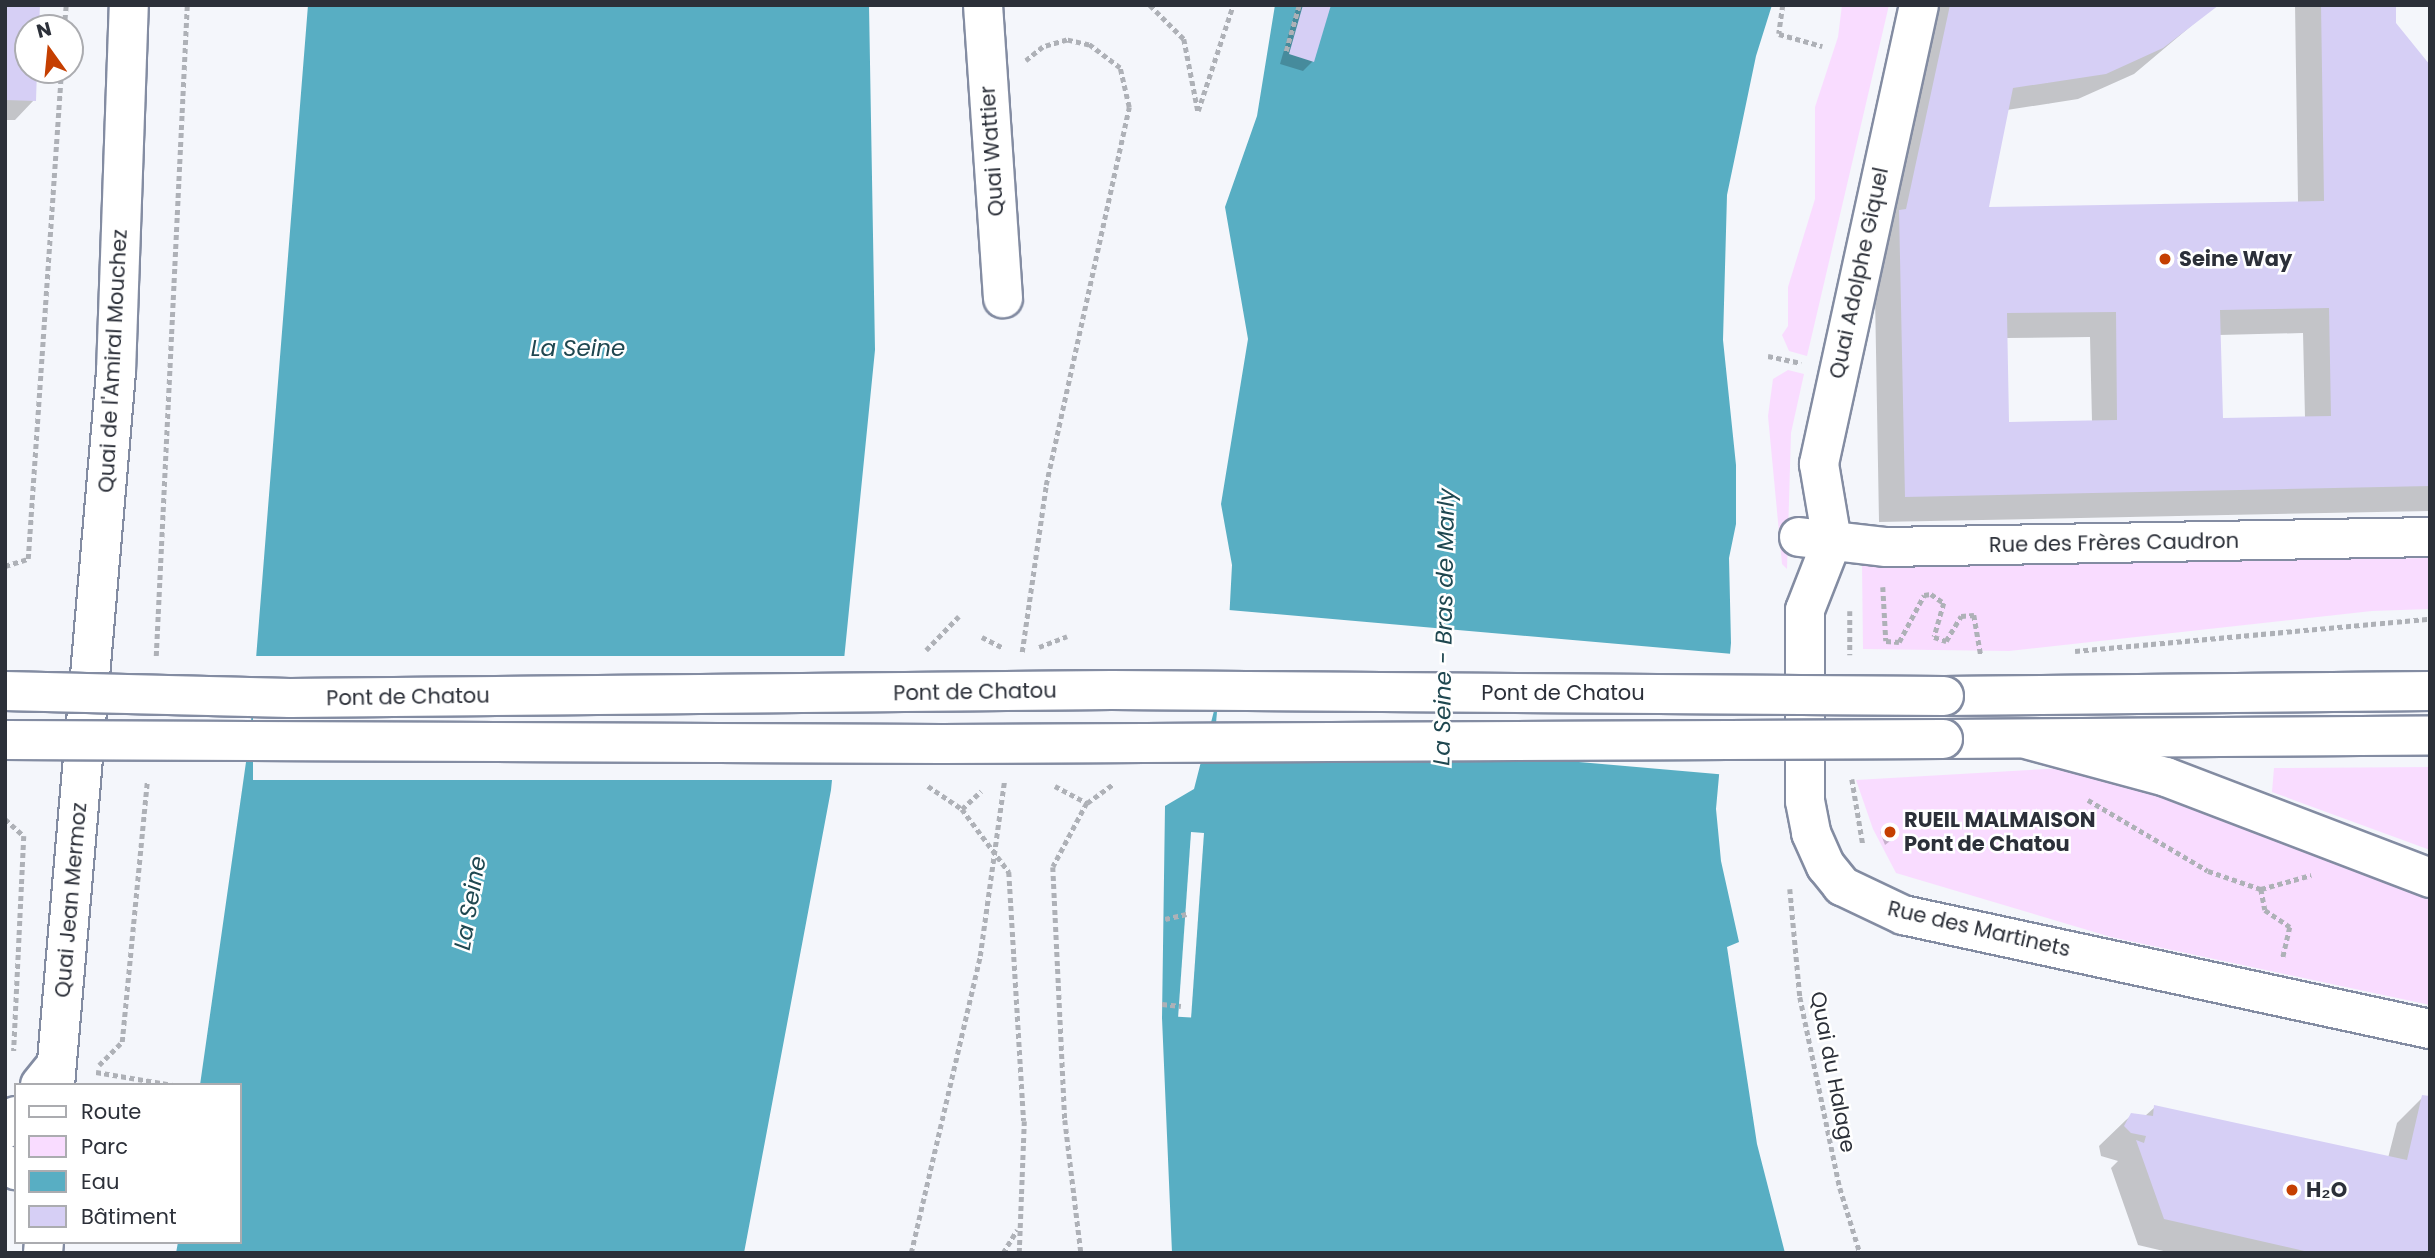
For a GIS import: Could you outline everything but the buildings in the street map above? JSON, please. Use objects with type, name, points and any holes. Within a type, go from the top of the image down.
[{"type":"main road","name":"Quai de l'Amiral Mouchez","points":[[87,716],[116,372],[130,5]]},
{"type":"main road","name":"Quai Wattier","points":[[983,5],[1003,298]]},
{"type":"main road","name":"Quai Adolphe Giquel","points":[[1815,539],[1819,464],[1824,433],[1919,5]]},
{"type":"main road","name":"Rue des Frères Caudron","points":[[1815,539],[1886,547],[2430,537]]},
{"type":"main road","name":"Rue des Martinets","points":[[1815,539],[1805,610],[1805,801],[1811,832],[1842,886],[1903,915],[2430,1029]]},
{"type":"main road","name":"Pont de Chatou","points":[[5,691],[290,698],[1112,690],[1944,696],[2430,691]]},
{"type":"main road","name":"Quai Jean Mermoz","points":[[41,1073],[87,716]]},
{"type":"main road","points":[[2029,740],[2430,736]]},
{"type":"main road","name":"Pont de Chatou","points":[[5,740],[941,744],[2029,740]]},
{"type":"main road","points":[[2029,740],[2166,777],[2430,878]]},
{"type":"path","points":[[155,668],[187,5]]},
{"type":"path","points":[[1150,5],[1184,39],[1198,111],[1233,5]]},
{"type":"path","points":[[1286,51],[1299,5]]},
{"type":"path","points":[[1783,5],[1779,34],[1822,46]]},
{"type":"path","points":[[1021,659],[1046,485],[1129,107],[1120,68],[1089,45],[1068,40],[1044,47],[1022,64]]},
{"type":"path","points":[[5,566],[28,559],[60,84]]},
{"type":"path","points":[[1768,356],[1814,365]]},
{"type":"path","points":[[1876,581],[1883,582],[1886,640],[1899,642],[1924,595],[1931,594],[1944,603],[1934,638],[1946,641],[1961,616],[1968,613],[1978,621],[1981,661],[1994,659]]},
{"type":"path","points":[[1850,610],[1854,600]]},
{"type":"path","points":[[2062,653],[2430,619]]},
{"type":"path","points":[[1040,647],[1067,636]]},
{"type":"path","points":[[982,637],[1002,647]]},
{"type":"path","points":[[911,1253],[980,956],[1006,767]]},
{"type":"path","points":[[147,773],[122,1042],[93,1071],[162,1083]]},
{"type":"path","points":[[1044,784],[1087,803],[1053,867],[1065,1119],[1081,1253]]},
{"type":"path","points":[[981,791],[962,809],[1009,872],[1024,1121],[1018,1228],[1020,1253]]},
{"type":"path","points":[[2080,795],[2208,871],[2261,889],[2315,874]]},
{"type":"path","points":[[5,819],[24,836],[41,1073]]},
{"type":"path","points":[[2261,889],[2265,910],[2290,928],[2274,994]]},
{"type":"path","name":"Quai du Halage","points":[[1792,894],[1800,997],[1840,1188],[1860,1253]]},
{"type":"path","points":[[1164,919],[1186,914]]},
{"type":"path","points":[[1162,1004],[1181,1006]]},
{"type":"path","points":[[1003,1253],[1018,1228]]},
{"type":"green space","points":[[1842,5],[1889,5],[1807,356],[1789,351],[1782,335],[1788,326],[1788,287],[1815,199],[1815,107],[1838,37]]},
{"type":"green space","points":[[1788,370],[1804,374],[1791,433],[1787,569],[1782,564],[1768,416],[1773,379]]},
{"type":"green space","points":[[2430,558],[2430,609],[2372,611],[2009,651],[1863,649],[1862,565]]},
{"type":"green space","points":[[2430,767],[2430,850],[2272,792],[2274,768]]},
{"type":"green space","points":[[2063,768],[2180,794],[2430,898],[2430,1005],[2111,937],[1896,873],[1873,829],[1856,780]]},
{"type":"water","name":"La Seine","points":[[308,5],[869,5],[875,350],[831,790],[744,1253],[176,1253],[178,1244],[242,1244],[242,1083],[200,1083],[250,734]]},
{"type":"water","name":"La Seine - Bras de Marly","points":[[1275,5],[1772,5],[1756,56],[1727,195],[1723,340],[1736,465],[1736,524],[1729,558],[1731,643],[1716,809],[1721,861],[1739,942],[1727,947],[1757,1144],[1785,1253],[1172,1253],[1162,1018],[1165,806],[1194,789],[1227,660],[1232,565],[1221,504],[1248,339],[1225,207],[1257,116]]},
{"type":"pier","points":[[1226,610],[1733,654],[1722,775],[1215,730]]},
{"type":"pier","points":[[253,656],[848,656],[848,780],[253,780]]},
{"type":"pier","points":[[1191,832],[1204,833],[1191,1018],[1178,1017]]},
{"type":"place","name":"Seine Way","points":[[2165,259]]},
{"type":"place","name":"RUEIL MALMAISON Pont de Chatou","points":[[1890,832]]},
{"type":"place","name":"H₂O","points":[[2292,1190]]}]
